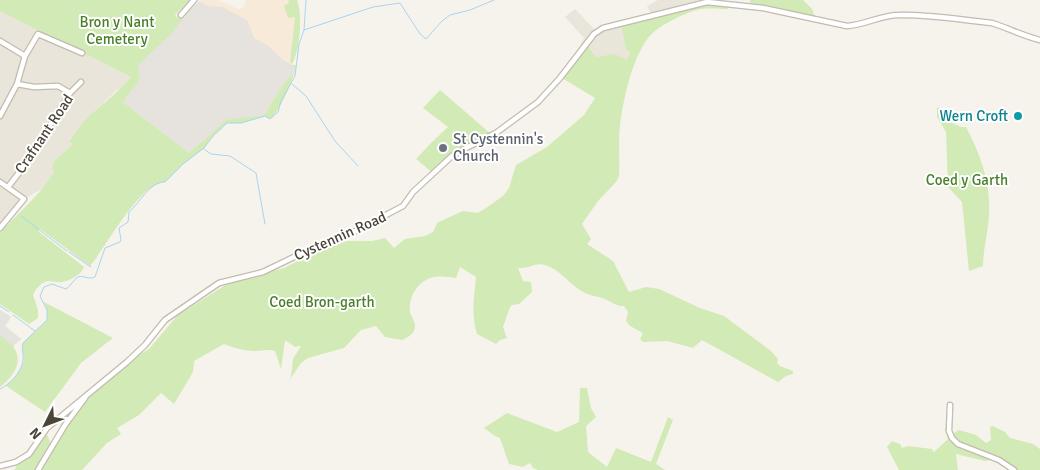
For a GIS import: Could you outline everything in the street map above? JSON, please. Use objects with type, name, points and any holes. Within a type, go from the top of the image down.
[{"type":"street","points":[[181,15],[194,0]]},
{"type":"street","points":[[707,1],[763,8],[847,26],[882,17],[899,15],[992,23],[1019,35],[1040,40]]},
{"type":"street","name":"Cystennin Road","points":[[90,391],[145,345],[164,320],[219,283],[263,272],[350,234],[396,210],[452,156],[496,133],[538,102],[598,31],[707,1]]},
{"type":"street","points":[[0,116],[17,84],[25,56],[39,33],[82,53]]},
{"type":"street","points":[[0,41],[25,56]]},
{"type":"street","name":"Crafnant Road","points":[[8,187],[25,165],[70,93],[81,82]]},
{"type":"street","points":[[17,84],[34,87],[58,86],[70,93]]},
{"type":"street","points":[[0,182],[24,199],[0,228]]},
{"type":"street","points":[[0,466],[23,459],[33,450],[47,428],[90,391]]},
{"type":"street","points":[[38,470],[65,425],[90,391]]},
{"type":"street","points":[[950,405],[949,430],[952,438],[958,444],[999,460],[1014,470]]},
{"type":"shaded area","points":[[200,0],[218,0],[238,9],[244,7],[246,0],[288,0],[295,17],[290,62],[293,65],[283,60],[269,46],[254,38],[222,7],[209,6]]},
{"type":"shaded area","points":[[658,0],[699,0],[651,14],[647,6]]},
{"type":"shaded area","points":[[199,1],[209,6],[222,7],[247,20],[254,38],[269,46],[283,60],[293,65],[294,72],[284,83],[264,115],[225,121],[189,153],[123,102],[140,80],[137,59],[190,7],[192,8]]},
{"type":"shaded area","points":[[575,9],[597,32],[621,25],[626,49],[630,55],[627,61],[615,55],[596,57],[587,45],[580,46],[584,38],[565,17]]},
{"type":"shaded area","points":[[0,11],[131,77],[123,87],[117,90],[89,116],[69,140],[73,144],[56,159],[54,172],[45,187],[24,199],[0,228]]},
{"type":"shaded area","points":[[0,310],[11,317],[5,326],[21,339],[13,346],[0,335]]},
{"type":"green space","name":"Bron y Nant Cemetery","points":[[0,0],[190,0],[175,15],[179,19],[183,18],[172,33],[138,65],[140,80],[123,102],[189,153],[226,120],[264,115],[284,83],[294,72],[293,65],[296,65],[293,77],[286,94],[274,116],[270,119],[265,116],[241,123],[227,123],[213,136],[204,148],[183,164],[165,182],[155,185],[145,192],[124,217],[90,266],[40,229],[38,231],[84,267],[78,275],[69,280],[60,282],[47,281],[40,285],[33,295],[38,310],[38,318],[29,324],[0,304],[0,233],[36,196],[54,172],[52,167],[56,159],[73,144],[69,141],[89,116],[131,77],[0,11]]},
{"type":"green space","points":[[288,0],[297,0],[300,14],[299,42],[292,64],[290,62],[295,17],[288,18],[284,6],[289,3]]},
{"type":"green space","points":[[750,0],[803,0],[812,9],[815,17],[750,3]]},
{"type":"green space","name":"Coed Bron-garth","points":[[710,3],[729,5],[728,9],[701,9],[680,16],[652,33],[642,47],[629,80],[623,104],[619,132],[619,176],[582,224],[591,239],[587,244],[613,261],[629,292],[646,287],[659,289],[700,308],[724,316],[771,351],[778,359],[777,363],[793,371],[793,374],[786,376],[778,382],[702,340],[693,348],[667,341],[643,342],[640,339],[643,333],[630,326],[626,321],[628,312],[624,306],[583,292],[556,270],[541,264],[518,268],[523,281],[531,282],[532,292],[519,304],[510,307],[503,327],[507,338],[500,340],[496,344],[477,334],[474,313],[476,277],[460,267],[456,278],[435,277],[420,284],[410,302],[410,312],[415,328],[410,336],[402,340],[385,337],[376,326],[361,330],[344,348],[308,358],[301,363],[287,384],[291,377],[293,359],[301,346],[295,347],[285,340],[281,369],[275,351],[247,350],[224,344],[194,361],[193,372],[174,404],[161,393],[139,415],[117,428],[121,434],[107,443],[82,470],[42,470],[51,450],[36,470],[15,470],[23,456],[45,430],[52,446],[90,391],[127,362],[149,349],[177,316],[230,282],[284,268],[346,241],[372,241],[385,238],[394,248],[405,239],[425,236],[433,232],[437,223],[463,211],[478,213],[486,208],[503,196],[509,188],[516,165],[547,147],[584,115],[595,98],[562,78],[587,45],[596,57],[615,54],[627,60],[630,54],[626,49],[621,25]]},
{"type":"green space","points":[[440,90],[491,134],[461,147],[433,173],[416,159],[448,127],[423,108]]},
{"type":"green space","name":"Coed y Garth","points":[[937,107],[945,111],[950,122],[966,127],[976,148],[987,181],[989,216],[983,266],[969,271],[962,202],[948,187],[946,132],[937,117]]},
{"type":"green space","points":[[44,302],[113,338],[81,363],[45,412],[6,386],[22,367],[24,359],[23,343],[47,320],[47,310]]},
{"type":"green space","points":[[0,310],[11,317],[5,326],[21,339],[13,346],[18,358],[16,368],[0,387]]},
{"type":"green space","points":[[580,388],[587,388],[591,408],[596,417],[586,426],[588,452],[607,467],[616,448],[651,462],[668,417],[673,420],[656,464],[665,470],[538,470],[533,468],[530,463],[523,467],[509,464],[500,438],[484,428],[507,413],[557,432],[579,422]]},
{"type":"green space","points":[[947,424],[951,435],[959,430],[976,435],[986,443],[991,440],[990,427],[993,426],[1005,432],[1010,438],[1033,444],[1040,449],[1040,470],[1014,470],[996,459],[985,461],[956,454],[958,470],[899,470],[887,447],[892,441],[900,444],[902,448],[908,446],[932,449],[934,452],[948,439],[945,429]]},
{"type":"waterway","points":[[0,389],[8,384],[18,373],[23,360],[23,343],[47,320],[47,310],[40,296],[44,287],[52,284],[66,289],[78,277],[95,277],[105,248],[120,242],[119,228],[128,222],[129,212],[149,189],[154,185],[165,182],[183,164],[204,148],[213,136],[227,123],[241,123],[265,116],[270,119],[278,112],[281,101],[295,76],[299,44],[304,30],[306,0]]},
{"type":"waterway","points":[[304,30],[373,7],[400,3],[420,34],[426,39],[450,15],[470,10],[494,0]]},
{"type":"waterway","points":[[292,84],[306,96],[335,141],[358,166]]},
{"type":"waterway","points":[[204,149],[211,154],[230,156],[256,173],[265,224]]},
{"type":"waterway","points":[[21,216],[67,251]]},
{"type":"waterway","points":[[69,252],[91,267]]},
{"type":"waterway","points":[[0,306],[9,312]]},
{"type":"waterway","points":[[13,315],[35,331]]},
{"type":"place","name":"Wern Croft","points":[[1018,116]]},
{"type":"place","name":"St Cystennin's Church","points":[[443,148]]}]
